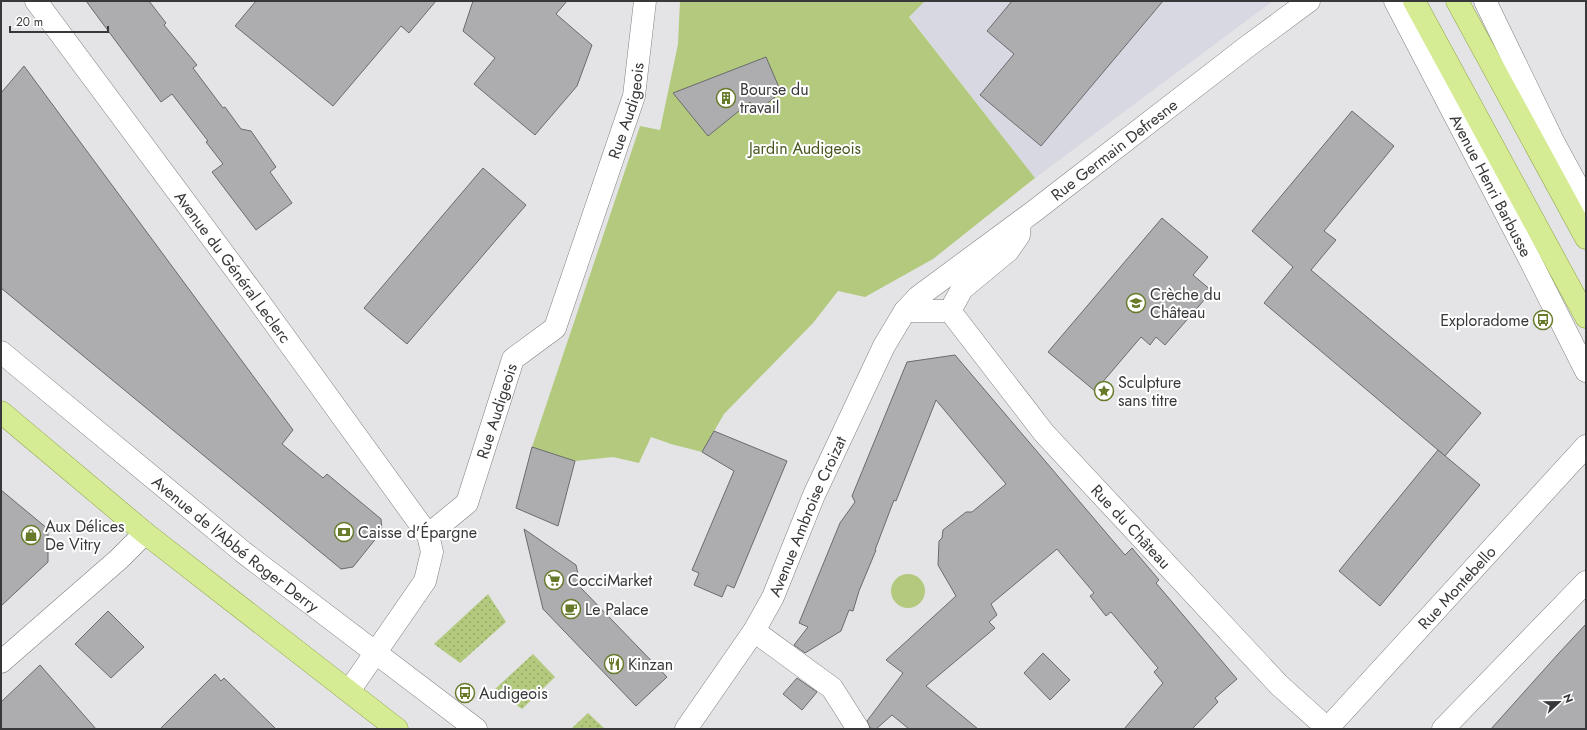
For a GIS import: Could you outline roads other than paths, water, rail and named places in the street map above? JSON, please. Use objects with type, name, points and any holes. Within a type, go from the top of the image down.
[{"type":"main road","name":"Avenue Henri Barbusse","points":[[1414,1],[1586,318]]},
{"type":"main road","points":[[1457,1],[1586,238]]},
{"type":"main road","points":[[1,412],[145,533],[397,729]]},
{"type":"street","name":"Avenue du Général Leclerc","points":[[36,1],[255,296],[428,535]]},
{"type":"street","name":"Rue Audigeois","points":[[428,535],[467,503],[513,359],[555,328],[634,96],[645,1]]},
{"type":"street","name":"Rue Germain Defresne","points":[[911,304],[1309,1]]},
{"type":"street","name":"Avenue Henri Barbusse","points":[[1395,1],[1528,256],[1586,371]]},
{"type":"street","points":[[1486,1],[1554,143],[1586,202]]},
{"type":"street","points":[[911,304],[950,311],[962,289],[1008,251],[1019,235],[1020,222]]},
{"type":"street","name":"Avenue Ambroise Croizat","points":[[686,729],[754,631],[773,597],[814,495],[884,346],[911,304]]},
{"type":"street","name":"Rue du Château","points":[[950,311],[1044,433],[1279,685],[1327,729]]},
{"type":"street","name":"Avenue de l'Abbé Roger Derry","points":[[1,352],[237,547],[476,729]]},
{"type":"street","name":"Rue Montebello","points":[[1327,729],[1586,446]]},
{"type":"street","points":[[1,662],[119,559],[145,533]]},
{"type":"street","points":[[349,691],[425,581],[432,552],[428,535]]},
{"type":"street","points":[[1443,729],[1586,582]]},
{"type":"street","points":[[754,631],[832,688],[858,729]]},
{"type":"place","name":"Bourse du travail","points":[[726,98]]},
{"type":"place","name":"Crèche du Château","points":[[1136,303]]},
{"type":"place","name":"Exploradome","points":[[1543,320]]},
{"type":"place","name":"Sculpture sans titre","points":[[1104,391]]},
{"type":"place","name":"Caisse d'Épargne","points":[[344,532]]},
{"type":"place","name":"Aux Délices De Vitry","points":[[31,535]]},
{"type":"place","name":"CocciMarket","points":[[554,580]]},
{"type":"place","name":"Le Palace","points":[[571,609]]},
{"type":"place","name":"Kinzan","points":[[614,664]]},
{"type":"place","name":"Audigeois","points":[[465,693]]},
{"type":"park label","name":"Jardin Audigeois","points":[[805,148]]}]
